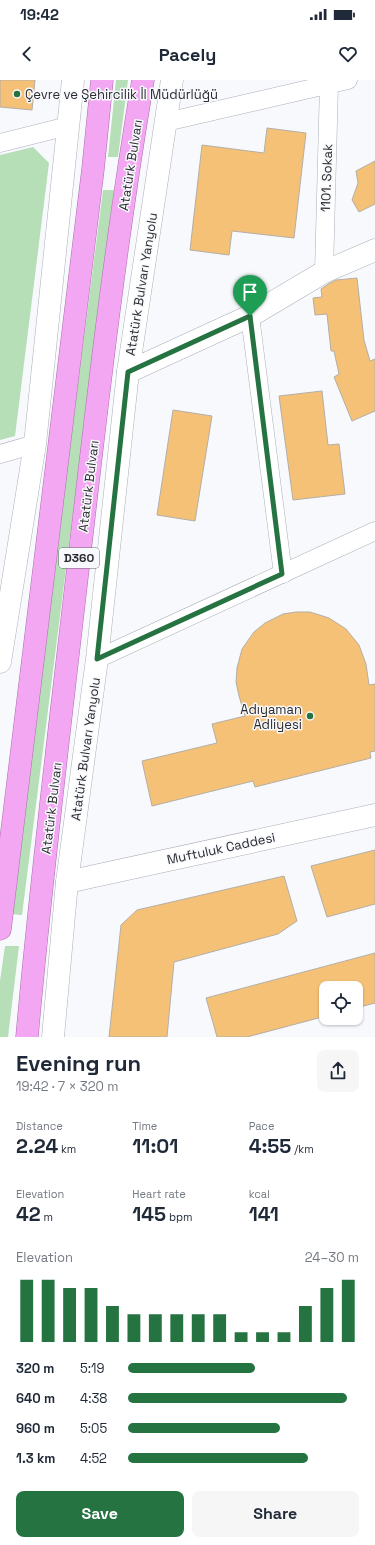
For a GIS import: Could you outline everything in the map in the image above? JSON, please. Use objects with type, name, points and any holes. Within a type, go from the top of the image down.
[{"type":"highway","name":"D360","points":[[0,929],[93,169],[102,80]]},
{"type":"highway","name":"Atatürk Bulvarı","points":[[27,1037],[36,930],[94,432],[128,172],[143,80]]},
{"type":"street","points":[[0,662],[35,444],[73,80]]},
{"type":"street","name":"Atatürk Bulvarı Yanyolu","points":[[53,1037],[67,882],[97,659],[128,372],[172,80]]},
{"type":"street","points":[[166,122],[348,80]]},
{"type":"street","name":"1101. Sokak","points":[[324,272],[329,84]]},
{"type":"street","points":[[0,143],[68,126]]},
{"type":"street","points":[[128,372],[250,316],[324,272],[375,250]]},
{"type":"street","points":[[250,316],[282,574]]},
{"type":"street","points":[[0,454],[35,444]]},
{"type":"street","points":[[97,659],[375,531]]},
{"type":"street","name":"Muftuluk Caddesi","points":[[67,882],[375,815]]},
{"type":"green space","points":[[116,80],[128,80],[118,157],[108,157]]},
{"type":"green space","points":[[33,147],[49,163],[15,436],[0,440],[0,155]]},
{"type":"green space","points":[[103,190],[114,190],[22,915],[10,914]]},
{"type":"green space","points":[[5,946],[19,946],[8,1037],[0,1037],[0,981]]},
{"type":"building","name":"Çevre ve Şehircilik İl Müdürlüğü","points":[[0,80],[35,80],[32,110],[0,107]]},
{"type":"building","points":[[267,128],[306,133],[294,238],[232,231],[229,255],[190,250],[202,145],[264,153]]},
{"type":"building","points":[[375,161],[375,204],[359,212],[352,200],[358,183],[356,171]]},
{"type":"building","points":[[357,278],[364,340],[370,361],[375,359],[375,411],[352,421],[334,377],[339,374],[334,351],[331,351],[327,314],[315,315],[313,298],[322,297],[321,289],[336,280]]},
{"type":"building","points":[[322,391],[328,445],[339,444],[345,494],[293,500],[279,396]]},
{"type":"building","points":[[173,410],[212,416],[195,521],[157,515]]},
{"type":"building","name":"Adıyaman Adliyesi","points":[[310,612],[329,618],[346,629],[359,645],[366,664],[369,685],[375,684],[375,751],[370,752],[371,758],[255,787],[253,781],[152,806],[142,761],[217,743],[212,724],[245,716],[236,682],[237,668],[242,649],[254,632],[265,623],[283,614]]},
{"type":"building","points":[[375,850],[375,904],[327,917],[311,866]]},
{"type":"building","points":[[284,876],[297,921],[278,934],[174,962],[167,1037],[109,1037],[121,925],[137,910]]},
{"type":"building","points":[[375,953],[375,1003],[363,1006],[363,981],[319,981],[319,1018],[247,1037],[217,1037],[206,998]]},
{"type":"place","name":"Çevre ve Şehircilik İl Müdürlüğü","points":[[17,94]]},
{"type":"place","name":"Adıyaman Adliyesi","points":[[310,716]]},
{"type":"route","points":[[250,316],[282,574],[97,659],[128,372],[250,316]]}]
